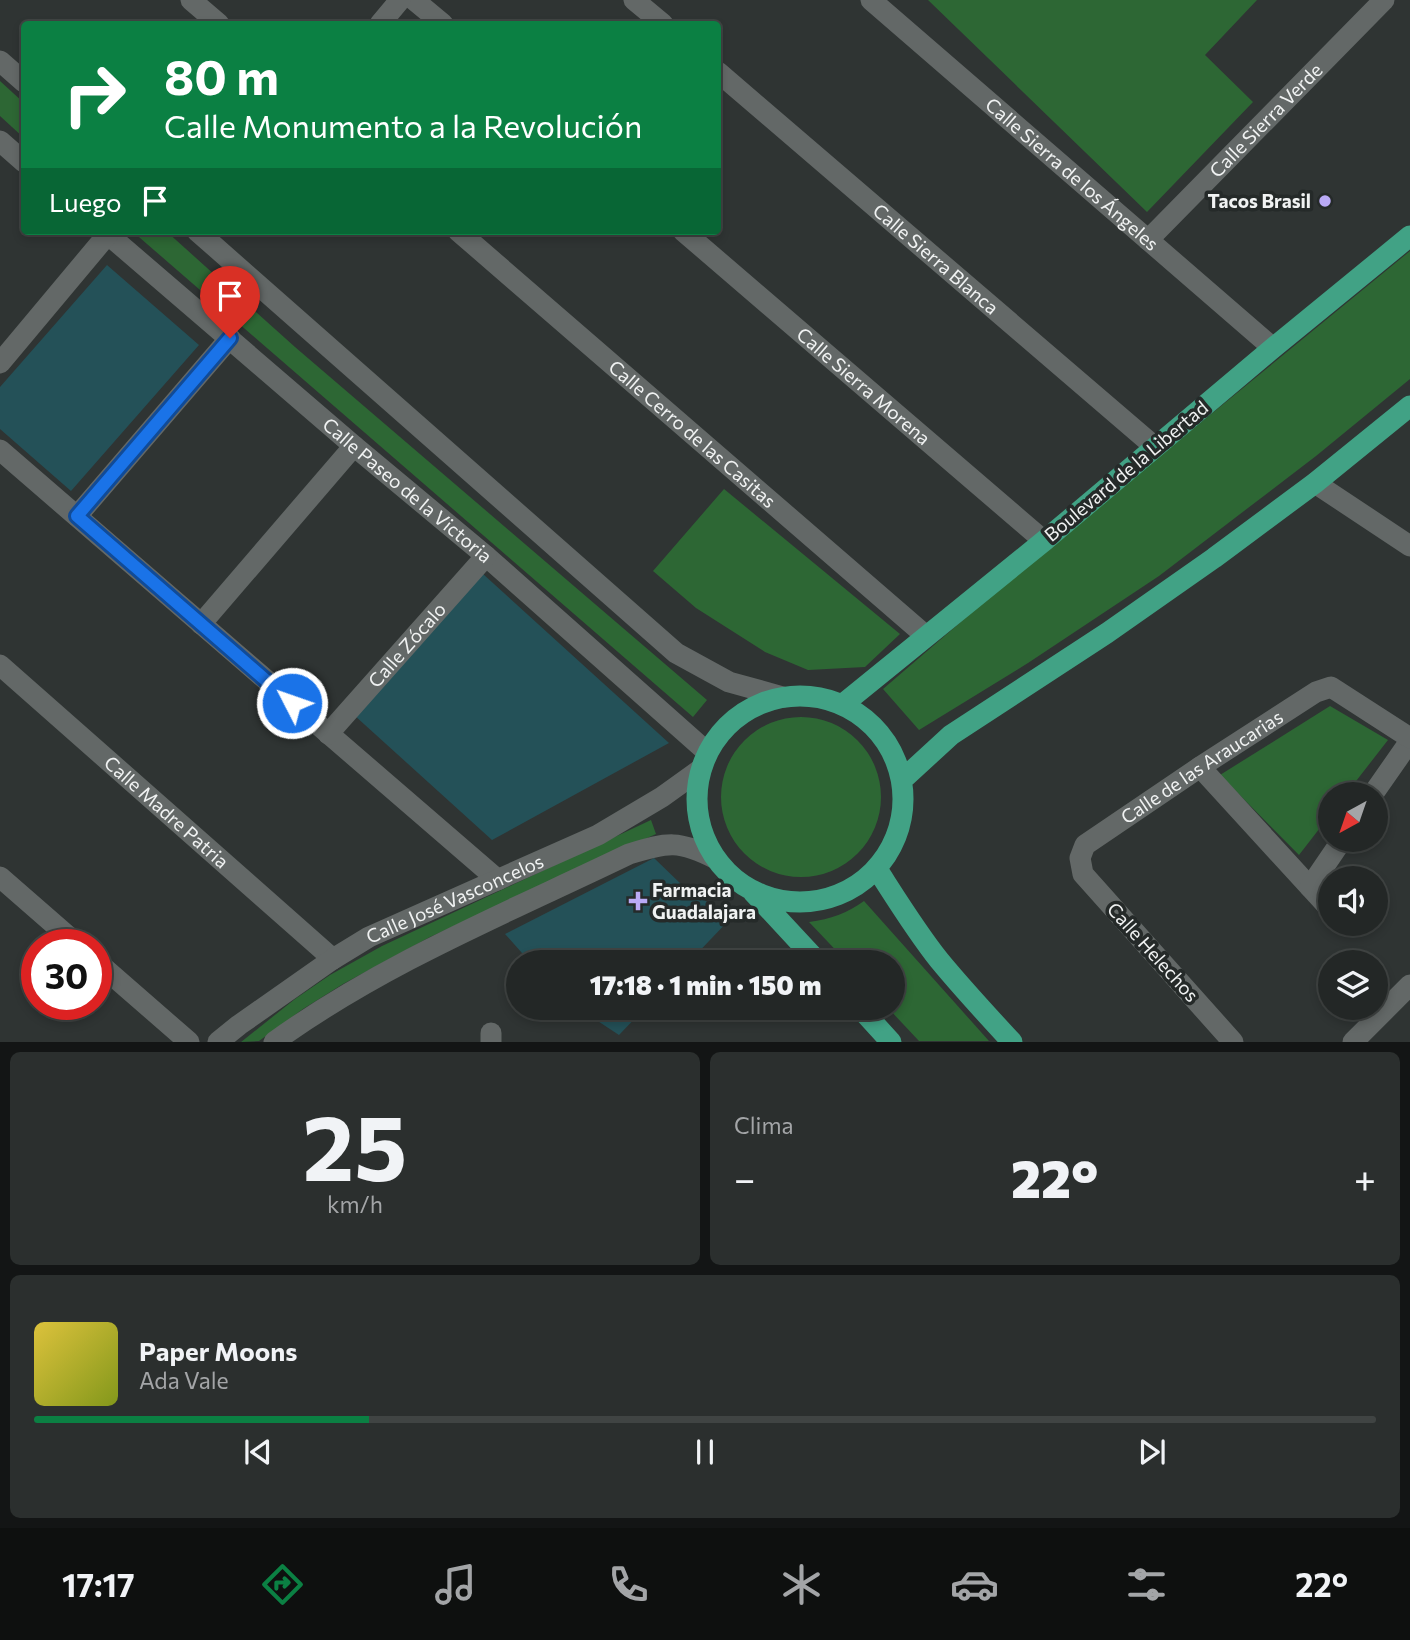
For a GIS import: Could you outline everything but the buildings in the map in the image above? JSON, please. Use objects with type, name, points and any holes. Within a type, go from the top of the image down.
[{"type":"main road","name":"Boulevard de la Libertad","points":[[842,705],[1044,541],[1410,236]]},
{"type":"main road","points":[[902,780],[951,735],[1107,633],[1214,558],[1315,483],[1410,406]]},
{"type":"main road","points":[[751,890],[783,901],[818,901],[850,890],[877,869],[891,849],[900,827],[904,804],[902,780],[890,749],[869,723],[842,705],[813,697],[783,697],[760,704],[740,715],[722,731],[704,760],[697,792],[698,815],[704,838],[716,859],[732,876],[751,890],[807,950]]},
{"type":"main road","points":[[877,869],[911,923],[940,960],[1012,1041]]},
{"type":"main road","points":[[871,1020],[891,1041]]},
{"type":"street","points":[[191,0],[216,21]]},
{"type":"street","points":[[382,21],[400,0]]},
{"type":"street","points":[[414,0],[439,21]]},
{"type":"street","points":[[634,0],[659,21]]},
{"type":"street","name":"Calle Sierra de los Ángeles","points":[[871,0],[1273,348]]},
{"type":"street","name":"Calle Sierra Verde","points":[[1148,240],[1384,0]]},
{"type":"street","points":[[0,61],[21,79]]},
{"type":"street","name":"Calle Sierra Blanca","points":[[721,75],[1155,446]]},
{"type":"street","points":[[0,141],[21,159]]},
{"type":"street","points":[[0,363],[104,235]]},
{"type":"street","name":"Calle Paseo de la Victoria","points":[[108,235],[486,556],[704,760]]},
{"type":"street","points":[[204,235],[676,653],[729,682],[783,697]]},
{"type":"street","name":"Calle Cerro de las Casitas","points":[[463,235],[926,636]]},
{"type":"street","name":"Calle Sierra Morena","points":[[689,235],[1044,541]]},
{"type":"street","points":[[77,516],[230,338]]},
{"type":"street","points":[[201,624],[354,446]]},
{"type":"street","points":[[0,450],[498,880]]},
{"type":"street","points":[[1315,483],[1410,546]]},
{"type":"street","name":"Calle Zócalo","points":[[328,734],[486,556]]},
{"type":"street","name":"Calle Madre Patria","points":[[0,664],[333,959]]},
{"type":"street","name":"Calle de las Araucarias","points":[[1080,858],[1085,845],[1316,692],[1331,687],[1410,740]]},
{"type":"street","points":[[1381,782],[1410,740]]},
{"type":"street","name":"Calle José Vasconcelos","points":[[218,1041],[333,959],[369,937],[598,835],[662,797],[704,760]]},
{"type":"street","points":[[1200,767],[1318,896]]},
{"type":"street","name":"Calle José Vasconcelos","points":[[274,1041],[404,961],[629,855],[658,845],[676,845],[695,848],[716,859]]},
{"type":"street","points":[[1310,887],[1334,852]]},
{"type":"street","name":"Calle Helechos","points":[[1080,858],[1083,874],[1233,1041]]},
{"type":"street","points":[[0,877],[60,929]]},
{"type":"street","points":[[112,975],[189,1041]]},
{"type":"street","points":[[1353,1041],[1410,985]]},
{"type":"green space","points":[[928,0],[1257,0],[1205,55],[1253,102],[1147,212]]},
{"type":"green space","points":[[0,81],[21,100],[21,135],[0,116]]},
{"type":"green space","points":[[137,235],[170,235],[295,347],[707,700],[693,717]]},
{"type":"green space","points":[[1410,251],[1410,379],[1316,456],[1159,576],[1028,663],[919,730],[883,689],[1027,565]]},
{"type":"green space","points":[[724,489],[900,634],[865,667],[808,670],[765,652],[696,608],[653,571]]},
{"type":"green space","points":[[1330,706],[1388,740],[1355,782],[1318,782],[1318,830],[1299,855],[1220,775]]},
{"type":"green space","points":[[801,717],[831,724],[857,741],[874,767],[881,797],[874,827],[857,853],[831,870],[801,877],[771,870],[745,853],[728,827],[721,797],[728,767],[745,741],[771,724]]},
{"type":"green space","points":[[651,820],[656,834],[430,937],[343,984],[259,1041],[241,1042],[330,975],[382,946]]},
{"type":"green space","points":[[864,901],[989,1041],[919,1041],[899,1020],[905,1020],[905,950],[836,950],[809,922],[851,909]]},
{"type":"place","name":"Tacos Brasil","points":[[1325,201]]},
{"type":"place","name":"Farmacia Guadalajara","points":[[638,901]]},
{"type":"route","points":[[230,338],[77,516],[292,703]]}]
